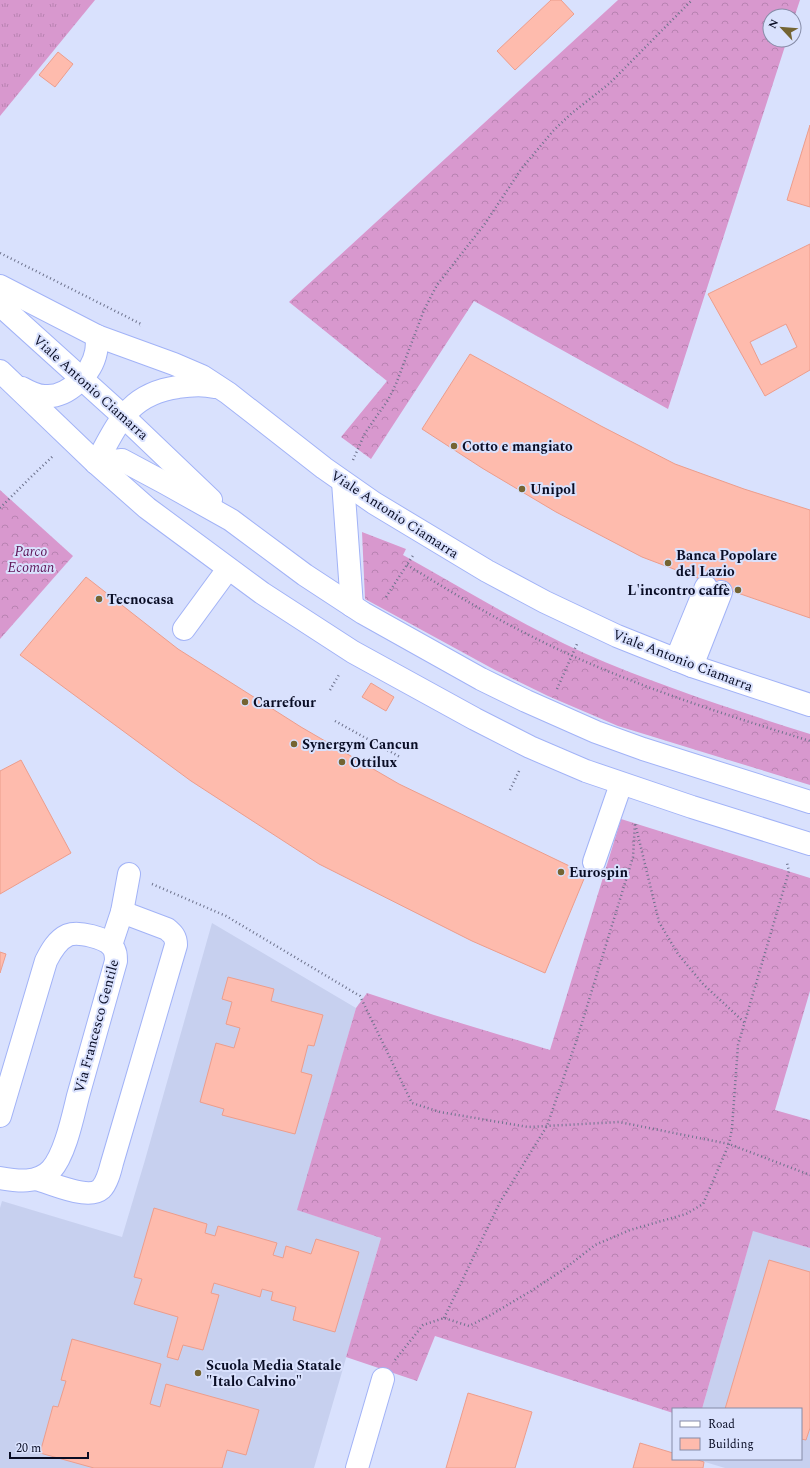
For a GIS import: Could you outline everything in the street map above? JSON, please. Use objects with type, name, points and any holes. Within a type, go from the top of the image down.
[{"type":"street","name":"Viale Antonio Ciamarra","points":[[0,286],[97,336],[202,376],[220,388],[343,482],[426,535],[522,590],[611,633],[684,663],[810,705]]},
{"type":"street","name":"Viale Antonio Ciamarra","points":[[0,305],[123,416],[231,520],[305,575],[352,606],[481,679],[572,722],[643,749],[810,802]]},
{"type":"street","points":[[17,386],[34,394],[46,397],[60,394],[65,391],[82,378],[89,368],[96,351],[97,336]]},
{"type":"street","points":[[0,371],[96,463],[147,508],[228,569],[314,628],[353,652],[434,698],[544,753],[586,772],[810,844]]},
{"type":"street","points":[[96,463],[123,416],[142,399],[161,390],[185,386],[201,385],[220,388]]},
{"type":"street","name":"Viale Antonio Ciamarra","points":[[96,463],[122,460],[231,520]]},
{"type":"street","points":[[343,482],[352,606]]},
{"type":"street","points":[[184,629],[228,569]]},
{"type":"street","points":[[684,663],[713,590]]},
{"type":"street","points":[[594,862],[621,784]]},
{"type":"street","points":[[111,945],[122,912],[129,874]]},
{"type":"street","points":[[0,1178],[25,1181],[37,1179],[82,1192],[97,1191],[102,1188],[106,1182],[176,945],[176,938],[166,929],[122,912]]},
{"type":"street","name":"Via Francesco Gentile","points":[[0,1116],[46,961],[50,953],[61,940],[68,935],[73,934],[87,935],[111,945],[116,955],[116,961],[67,1136],[52,1169],[37,1179]]},
{"type":"street","points":[[357,1468],[383,1379]]},
{"type":"path","points":[[343,482],[365,433],[388,400],[396,384],[424,310],[446,272],[484,225],[522,168],[544,140],[572,113],[610,83],[692,0]]},
{"type":"path","points":[[0,253],[141,324],[139,331]]},
{"type":"path","points":[[0,508],[56,453]]},
{"type":"path","points":[[384,601],[407,565],[524,633],[594,666],[733,718],[810,741]]},
{"type":"path","points":[[556,691],[580,638]]},
{"type":"path","points":[[330,690],[342,671]]},
{"type":"path","points":[[335,721],[400,757]]},
{"type":"path","points":[[510,790],[522,765]]},
{"type":"path","points":[[444,1318],[500,1202],[547,1126],[578,1039],[633,857],[635,823],[660,922],[678,954],[703,984],[745,1023]]},
{"type":"path","points":[[383,1379],[398,1356],[423,1325],[444,1318],[469,1326],[531,1291],[563,1270],[596,1245],[630,1230],[686,1214],[703,1204],[729,1144],[732,1128],[738,1045],[789,871],[786,859]]},
{"type":"path","points":[[129,874],[226,916],[360,996],[412,1103],[440,1112],[528,1127],[618,1122],[729,1144],[810,1175]]},
{"type":"shaded area","points":[[212,923],[356,1008],[298,1210],[381,1238],[314,1468],[0,1468],[0,1208],[2,1201],[122,1237]]},
{"type":"shaded area","points":[[753,1230],[810,1248],[810,1272],[769,1261],[725,1408],[702,1408]]},
{"type":"shaded area","points":[[810,1428],[810,1468],[725,1468],[698,1460],[802,1460],[802,1439],[806,1440]]},
{"type":"green space","points":[[0,0],[95,0],[0,116]]},
{"type":"green space","points":[[618,0],[800,0],[797,8],[762,8],[762,48],[784,48],[668,409],[474,301],[371,459],[341,437],[387,381],[289,302]]},
{"type":"green space","name":"Parco Ecoman","points":[[0,490],[73,556],[0,639]]},
{"type":"green space","points":[[362,532],[406,549],[403,555],[515,618],[584,653],[668,686],[810,734],[810,785],[618,726],[548,696],[495,670],[365,599]]},
{"type":"green space","points":[[621,819],[810,878],[810,991],[775,1110],[810,1120],[810,1248],[753,1231],[702,1408],[672,1408],[672,1413],[435,1336],[417,1381],[346,1357],[381,1238],[297,1210],[356,1008],[367,993],[550,1050]]},
{"type":"building","points":[[551,0],[561,0],[574,14],[515,70],[497,51]]},
{"type":"building","points":[[58,52],[73,64],[55,87],[39,75]]},
{"type":"building","points":[[810,125],[810,207],[787,200]]},
{"type":"building","points":[[810,244],[810,370],[765,396],[708,294]],"holes":[[[786,324],[797,347],[761,365],[750,342]]]},
{"type":"building","points":[[470,354],[601,426],[675,464],[744,489],[810,510],[810,618],[729,590],[642,557],[556,512],[482,468],[422,429]]},
{"type":"building","points":[[86,577],[178,649],[301,727],[399,784],[586,874],[545,973],[472,941],[319,864],[191,781],[20,655]]},
{"type":"building","points":[[371,683],[394,697],[386,711],[362,697]]},
{"type":"building","points":[[21,760],[71,853],[0,894],[0,771]]},
{"type":"building","points":[[0,952],[6,954],[0,973]]},
{"type":"building","points":[[228,977],[274,989],[271,1001],[323,1015],[314,1046],[308,1045],[301,1072],[312,1075],[295,1134],[222,1115],[224,1109],[200,1102],[216,1043],[234,1048],[240,1028],[226,1024],[232,1002],[222,999]]},
{"type":"building","points":[[154,1208],[207,1224],[205,1233],[215,1236],[218,1226],[277,1243],[273,1255],[283,1258],[286,1246],[311,1254],[316,1239],[359,1252],[335,1332],[293,1320],[296,1307],[271,1300],[273,1292],[262,1289],[260,1297],[214,1283],[211,1293],[219,1295],[203,1350],[183,1345],[178,1360],[167,1357],[178,1317],[134,1304],[142,1279],[134,1277]]},
{"type":"building","points":[[769,1260],[810,1272],[810,1428],[806,1440],[802,1439],[802,1408],[725,1408]]},
{"type":"building","points":[[72,1339],[161,1364],[150,1404],[160,1407],[166,1384],[259,1410],[246,1455],[227,1450],[222,1468],[94,1468],[40,1453],[53,1406],[58,1407],[66,1381],[61,1380]]},
{"type":"building","points":[[468,1393],[532,1412],[515,1468],[446,1468]]},
{"type":"building","points":[[640,1443],[672,1453],[672,1460],[698,1460],[704,1462],[703,1468],[633,1468]]},
{"type":"place","name":"Cotto e mangiato","points":[[454,446]]},
{"type":"place","name":"Unipol","points":[[522,489]]},
{"type":"place","name":"Banca Popolare del Lazio","points":[[668,563]]},
{"type":"place","name":"L'incontro caffè","points":[[738,590]]},
{"type":"place","name":"Tecnocasa","points":[[99,599]]},
{"type":"place","name":"Carrefour","points":[[245,702]]},
{"type":"place","name":"Synergym Cancun","points":[[294,744]]},
{"type":"place","name":"Ottilux","points":[[342,762]]},
{"type":"place","name":"Eurospin","points":[[561,872]]},
{"type":"place","name":"Scuola Media Statale \"Italo Calvino\"","points":[[198,1373]]}]
